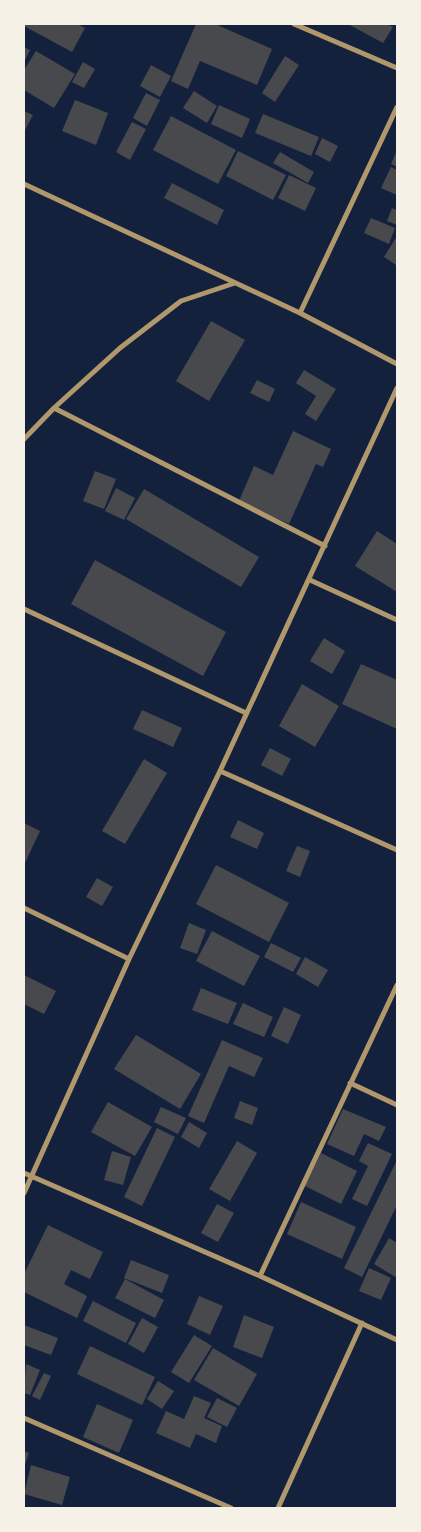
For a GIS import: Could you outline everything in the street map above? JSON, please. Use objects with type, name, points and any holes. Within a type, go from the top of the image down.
[{"type":"street","points":[[294,24],[397,68]]},
{"type":"street","points":[[300,313],[397,107]]},
{"type":"street","points":[[24,184],[300,313],[397,364]]},
{"type":"street","points":[[24,440],[54,408],[120,348],[180,301],[235,283]]},
{"type":"street","points":[[24,1193],[129,959],[310,580],[397,388]]},
{"type":"street","points":[[54,408],[325,546]]},
{"type":"street","points":[[310,580],[397,620]]},
{"type":"street","points":[[24,609],[246,713]]},
{"type":"street","points":[[220,771],[397,850]]},
{"type":"street","points":[[24,908],[129,959]]},
{"type":"street","points":[[260,1276],[397,985]]},
{"type":"street","points":[[350,1083],[397,1105]]},
{"type":"street","points":[[24,1172],[260,1276],[397,1340]]},
{"type":"street","points":[[278,1508],[362,1323]]},
{"type":"street","points":[[24,1418],[231,1508]]},
{"type":"building","points":[[24,24],[77,24],[85,28],[72,52],[24,26]]},
{"type":"building","points":[[196,24],[215,24],[272,49],[257,85],[200,61],[188,89],[171,81]]},
{"type":"building","points":[[348,24],[387,24],[393,27],[383,43]]},
{"type":"building","points":[[24,47],[30,50],[24,62]]},
{"type":"building","points":[[36,51],[75,74],[54,108],[24,90],[24,70]]},
{"type":"building","points":[[285,56],[299,65],[275,102],[262,93]]},
{"type":"building","points":[[83,62],[95,69],[84,88],[72,82]]},
{"type":"building","points":[[151,65],[171,76],[160,97],[140,86]]},
{"type":"building","points":[[194,91],[217,106],[207,123],[183,108]]},
{"type":"building","points":[[146,93],[160,100],[147,126],[133,118]]},
{"type":"building","points":[[75,100],[108,113],[96,145],[62,131]]},
{"type":"building","points":[[219,105],[250,119],[242,138],[211,124]]},
{"type":"building","points":[[24,111],[33,115],[24,132]]},
{"type":"building","points":[[263,114],[319,137],[311,156],[255,133]]},
{"type":"building","points":[[171,116],[236,150],[218,184],[153,150]]},
{"type":"building","points":[[132,122],[146,129],[130,160],[116,152]]},
{"type":"building","points":[[322,138],[338,146],[330,162],[315,154]]},
{"type":"building","points":[[397,150],[397,167],[391,164]]},
{"type":"building","points":[[238,151],[286,175],[273,200],[226,176]]},
{"type":"building","points":[[280,152],[314,172],[308,183],[273,163]]},
{"type":"building","points":[[391,167],[397,170],[397,195],[381,188]]},
{"type":"building","points":[[289,175],[316,188],[305,211],[278,198]]},
{"type":"building","points":[[172,183],[224,210],[217,225],[164,198]]},
{"type":"building","points":[[392,208],[397,210],[397,225],[387,221]]},
{"type":"building","points":[[371,218],[395,228],[389,244],[364,233]]},
{"type":"building","points":[[397,236],[397,262],[396,265],[384,257]]},
{"type":"building","points":[[211,321],[245,340],[209,401],[176,381]]},
{"type":"building","points":[[304,370],[336,389],[316,421],[305,414],[316,396],[296,383]]},
{"type":"building","points":[[257,380],[275,389],[269,402],[250,393]]},
{"type":"building","points":[[293,431],[331,449],[323,467],[316,464],[289,524],[239,501],[254,466],[273,475]]},
{"type":"building","points":[[95,471],[116,479],[104,509],[83,501]]},
{"type":"building","points":[[116,488],[135,498],[124,520],[105,511]]},
{"type":"building","points":[[144,489],[259,557],[241,587],[126,519]]},
{"type":"building","points":[[377,531],[397,544],[397,592],[355,566]]},
{"type":"building","points":[[95,560],[226,632],[203,676],[71,604]]},
{"type":"building","points":[[324,638],[345,651],[332,674],[310,661]]},
{"type":"building","points":[[361,664],[397,680],[397,729],[342,704]]},
{"type":"building","points":[[302,684],[339,706],[315,747],[279,726]]},
{"type":"building","points":[[142,710],[182,728],[173,747],[133,729]]},
{"type":"building","points":[[270,748],[291,759],[282,776],[261,765]]},
{"type":"building","points":[[144,759],[167,773],[125,844],[102,831]]},
{"type":"building","points":[[238,820],[264,833],[257,849],[230,837]]},
{"type":"building","points":[[24,823],[40,831],[24,865]]},
{"type":"building","points":[[297,846],[310,851],[300,877],[286,871]]},
{"type":"building","points":[[216,865],[289,903],[269,942],[196,904]]},
{"type":"building","points":[[97,878],[113,887],[102,906],[86,897]]},
{"type":"building","points":[[189,923],[206,930],[197,954],[180,948]]},
{"type":"building","points":[[212,931],[260,956],[244,986],[196,961]]},
{"type":"building","points":[[271,943],[301,958],[293,972],[264,957]]},
{"type":"building","points":[[305,957],[328,970],[318,987],[296,974]]},
{"type":"building","points":[[24,975],[56,991],[44,1014],[24,1004]]},
{"type":"building","points":[[201,988],[237,1003],[228,1024],[192,1010]]},
{"type":"building","points":[[243,1003],[273,1017],[264,1037],[233,1024]]},
{"type":"building","points":[[284,1007],[301,1015],[288,1044],[271,1036]]},
{"type":"building","points":[[136,1035],[201,1074],[180,1109],[114,1069]]},
{"type":"building","points":[[222,1040],[263,1058],[254,1077],[229,1066],[204,1123],[188,1116]]},
{"type":"building","points":[[240,1101],[258,1108],[252,1125],[234,1118]]},
{"type":"building","points":[[108,1102],[152,1127],[135,1156],[91,1132]]},
{"type":"building","points":[[161,1107],[186,1118],[178,1134],[154,1122]]},
{"type":"building","points":[[343,1109],[386,1127],[379,1141],[364,1134],[354,1156],[327,1144]]},
{"type":"building","points":[[189,1122],[207,1133],[199,1148],[181,1137]]},
{"type":"building","points":[[157,1128],[175,1137],[142,1206],[124,1197]]},
{"type":"building","points":[[237,1141],[257,1153],[230,1201],[209,1189]]},
{"type":"building","points":[[368,1143],[392,1154],[367,1206],[352,1199],[368,1166],[359,1161]]},
{"type":"building","points":[[112,1151],[131,1157],[123,1185],[104,1180]]},
{"type":"building","points":[[321,1153],[357,1171],[341,1204],[305,1186]]},
{"type":"building","points":[[397,1160],[397,1205],[362,1277],[344,1268]]},
{"type":"building","points":[[301,1202],[356,1227],[342,1259],[287,1234]]},
{"type":"building","points":[[217,1204],[234,1213],[218,1242],[201,1233]]},
{"type":"building","points":[[48,1225],[103,1252],[90,1279],[71,1270],[64,1284],[87,1296],[77,1318],[24,1292],[24,1274]]},
{"type":"building","points":[[389,1238],[397,1243],[397,1278],[374,1264]]},
{"type":"building","points":[[131,1260],[169,1275],[162,1293],[124,1278]]},
{"type":"building","points":[[369,1268],[391,1278],[381,1300],[359,1291]]},
{"type":"building","points":[[125,1279],[164,1300],[155,1318],[115,1298]]},
{"type":"building","points":[[199,1296],[223,1306],[210,1335],[187,1324]]},
{"type":"building","points":[[93,1301],[136,1323],[126,1343],[83,1321]]},
{"type":"building","points":[[244,1315],[274,1327],[262,1358],[233,1347]]},
{"type":"building","points":[[142,1318],[158,1327],[144,1353],[128,1344]]},
{"type":"building","points":[[24,1325],[58,1338],[51,1355],[24,1345]]},
{"type":"building","points":[[194,1335],[212,1346],[189,1383],[171,1372]]},
{"type":"building","points":[[90,1346],[155,1377],[142,1405],[77,1374]]},
{"type":"building","points":[[213,1348],[257,1374],[239,1406],[194,1380]]},
{"type":"building","points":[[26,1364],[40,1370],[30,1395],[24,1393]]},
{"type":"building","points":[[44,1373],[51,1376],[40,1400],[32,1396]]},
{"type":"building","points":[[158,1381],[174,1391],[162,1409],[147,1399]]},
{"type":"building","points":[[194,1396],[211,1403],[204,1418],[222,1426],[216,1443],[196,1434],[190,1448],[156,1433],[166,1411],[184,1419]]},
{"type":"building","points":[[217,1398],[237,1408],[227,1427],[207,1417]]},
{"type":"building","points":[[97,1404],[133,1420],[119,1453],[83,1437]]},
{"type":"building","points":[[24,1451],[29,1453],[24,1467]]},
{"type":"building","points":[[31,1465],[70,1477],[62,1505],[24,1494]]}]
